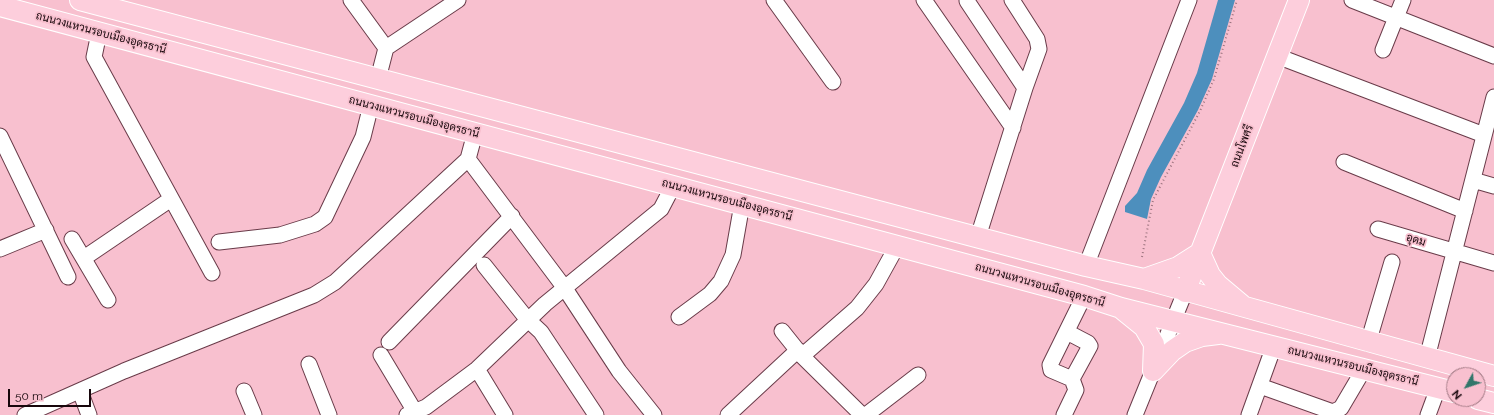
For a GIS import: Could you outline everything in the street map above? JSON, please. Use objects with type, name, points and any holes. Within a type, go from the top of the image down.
[{"type":"main road","points":[[80,0],[1086,266],[1144,279],[1185,292],[1368,343],[1494,376]]},
{"type":"main road","name":"ถนนโพศรี","points":[[1185,292],[1299,0]]},
{"type":"main road","name":"ถนนวงแหวนรอบเมืองอุดรธานี","points":[[0,6],[1084,296],[1121,308],[1174,320],[1446,390]]},
{"type":"main road","points":[[1144,279],[1178,268],[1200,253],[1210,275],[1218,285],[1230,293],[1246,309]]},
{"type":"main road","points":[[1121,308],[1144,327],[1154,344],[1153,371]]},
{"type":"main road","points":[[1153,371],[1172,352],[1185,342],[1202,336],[1225,334]]},
{"type":"street","points":[[351,0],[386,48]]},
{"type":"street","points":[[378,79],[386,48],[458,0]]},
{"type":"street","points":[[774,0],[833,82]]},
{"type":"street","points":[[924,0],[1013,128]]},
{"type":"street","points":[[978,237],[1025,88],[1039,49],[1037,38],[1012,0]]},
{"type":"street","points":[[1086,266],[1189,0]]},
{"type":"street","points":[[1352,0],[1494,56]]},
{"type":"street","points":[[1383,50],[1403,0]]},
{"type":"street","points":[[967,1],[1025,88]]},
{"type":"street","points":[[99,33],[94,57],[212,273]]},
{"type":"street","points":[[1277,56],[1484,135]]},
{"type":"street","points":[[219,242],[280,235],[315,224],[325,217],[363,137],[371,105]]},
{"type":"street","points":[[1427,358],[1493,105]]},
{"type":"street","points":[[25,415],[124,371],[314,295],[335,282],[468,159],[475,133]]},
{"type":"street","points":[[0,136],[68,277]]},
{"type":"street","points":[[468,159],[564,287],[619,371],[654,415]]},
{"type":"street","points":[[1344,162],[1465,211]]},
{"type":"street","points":[[1473,180],[1494,186]]},
{"type":"street","points":[[381,355],[413,414],[426,407],[477,369],[527,319],[564,287],[661,209],[673,186]]},
{"type":"street","points":[[84,258],[172,198]]},
{"type":"street","points":[[679,317],[710,294],[721,281],[733,255],[742,204]]},
{"type":"street","points":[[389,342],[512,216]]},
{"type":"street","name":"อุดม","points":[[1378,229],[1494,263]]},
{"type":"street","points":[[0,249],[46,230]]},
{"type":"street","points":[[72,239],[108,300]]},
{"type":"street","points":[[728,415],[800,353],[857,308],[876,284],[897,246]]},
{"type":"street","points":[[1368,343],[1392,262]]},
{"type":"street","points":[[484,265],[527,319],[542,332],[596,415]]},
{"type":"street","points":[[1135,415],[1185,292]]},
{"type":"street","points":[[1064,415],[1074,395],[1075,385],[1072,379],[1069,379],[1050,368],[1084,296]]},
{"type":"street","points":[[782,331],[800,353],[862,415]]},
{"type":"street","points":[[1066,332],[1088,343],[1090,346],[1072,379]]},
{"type":"street","points":[[1249,415],[1274,346]]},
{"type":"street","points":[[309,364],[329,415]]},
{"type":"street","points":[[477,369],[505,415]]},
{"type":"street","points":[[1260,386],[1333,412],[1340,408],[1364,369]]},
{"type":"street","points":[[866,415],[918,375]]},
{"type":"street","points":[[1428,415],[1446,390]]},
{"type":"street","points":[[80,391],[89,415]]},
{"type":"street","points":[[244,391],[254,415]]},
{"type":"path","points":[[1142,257],[1154,200],[1200,111],[1214,79],[1237,0]]},
{"type":"water","points":[[1218,0],[1235,0],[1212,79],[1198,110],[1161,177],[1151,199],[1147,219],[1125,212],[1125,206],[1137,193],[1147,170],[1184,103],[1197,73]]}]
